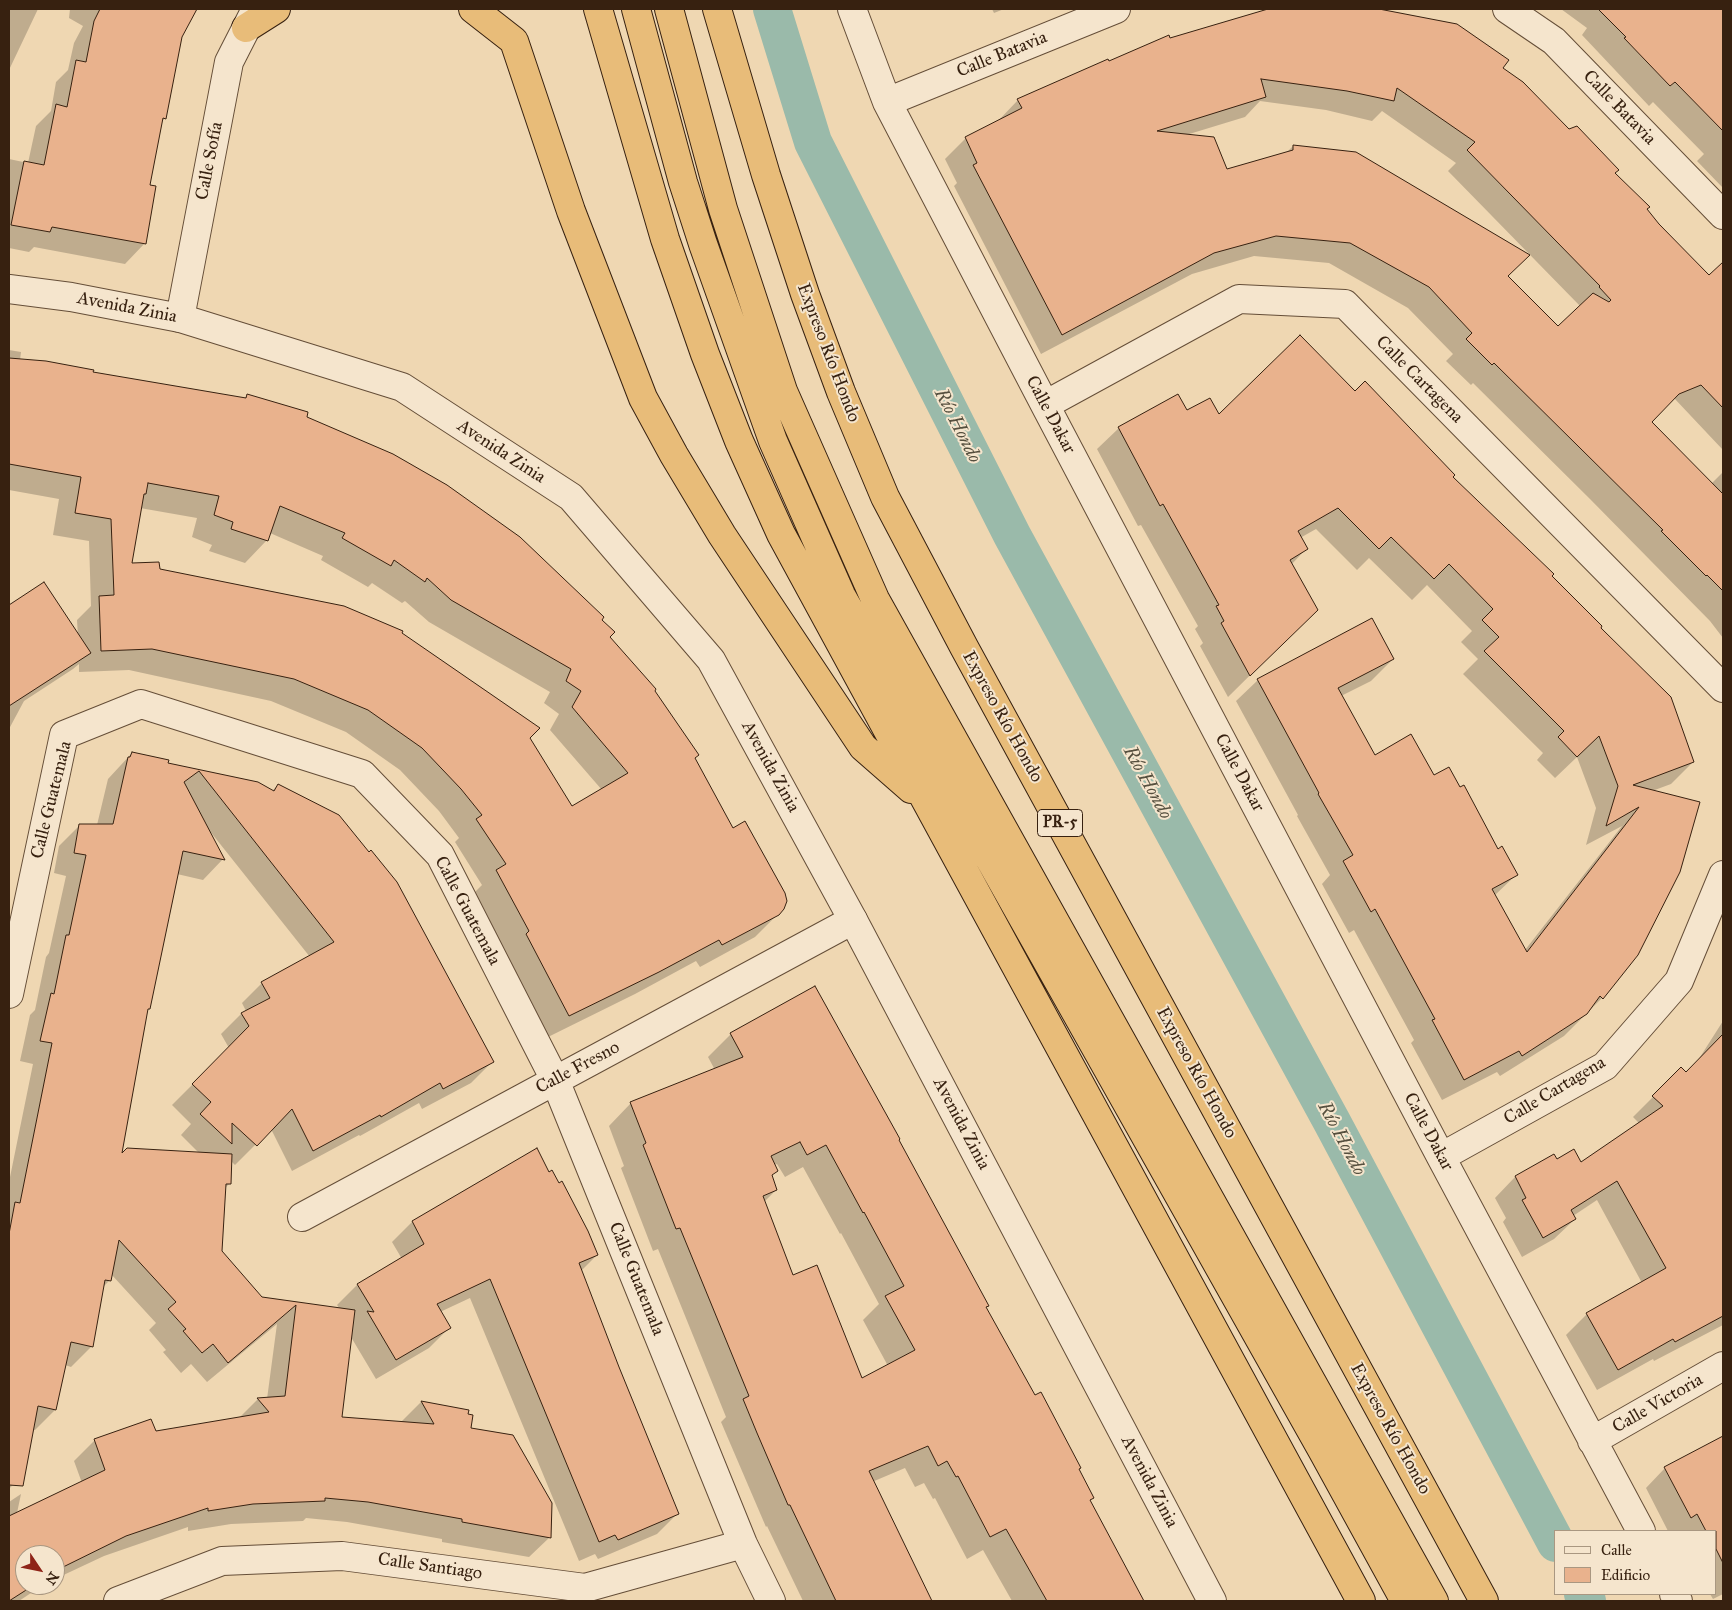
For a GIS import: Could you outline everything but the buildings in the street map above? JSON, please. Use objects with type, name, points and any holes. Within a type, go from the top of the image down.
[{"type":"highway","points":[[251,18],[276,9]]},
{"type":"highway","points":[[473,9],[514,41]]},
{"type":"highway","points":[[505,9],[571,211],[640,389],[674,455],[722,535],[863,747],[925,802]]},
{"type":"highway","points":[[598,9],[665,239],[705,354],[739,441],[781,534],[1361,1601]]},
{"type":"highway","points":[[636,9],[683,182],[707,254],[773,441],[841,595],[1405,1601]]},
{"type":"highway","points":[[669,9],[723,209],[783,391],[875,599],[1434,1601]]},
{"type":"highway","name":"Expreso Río Hondo","points":[[717,9],[766,175],[806,294],[841,392],[885,497],[964,647],[1484,1601]]},
{"type":"street","name":"Calle Dakar","points":[[852,9],[888,102],[1045,405],[1441,1157],[1640,1530]]},
{"type":"street","name":"Calle Batavia","points":[[888,102],[1116,9]]},
{"type":"street","name":"Calle Batavia","points":[[1507,9],[1554,41],[1723,215]]},
{"type":"street","name":"Calle Sofía","points":[[180,318],[229,62],[251,18]]},
{"type":"street","name":"Avenida Zinia","points":[[9,289],[71,297],[180,318],[402,387],[571,497],[711,660],[854,920],[1212,1601]]},
{"type":"street","name":"Calle Cartagena","points":[[1045,405],[1239,299],[1345,304],[1723,688]]},
{"type":"street","name":"Calle Guatemala","points":[[9,994],[64,735],[141,704],[362,774],[440,856],[556,1080],[743,1544],[771,1601]]},
{"type":"street","name":"Calle Cartagena","points":[[1441,1157],[1605,1066],[1679,981],[1723,875]]},
{"type":"street","name":"Calle Fresno","points":[[302,1217],[854,920]]},
{"type":"street","name":"Calle Victoria","points":[[1592,1441],[1723,1366]]},
{"type":"street","name":"Calle Santiago","points":[[118,1601],[222,1561],[342,1556],[585,1588],[743,1544]]},
{"type":"waterway","name":"Río Hondo","points":[[772,9],[813,142],[1012,535],[1332,1122],[1554,1539]]},
{"type":"waterway","name":"Río Hondo","points":[[1584,1595],[1587,1601]]}]
